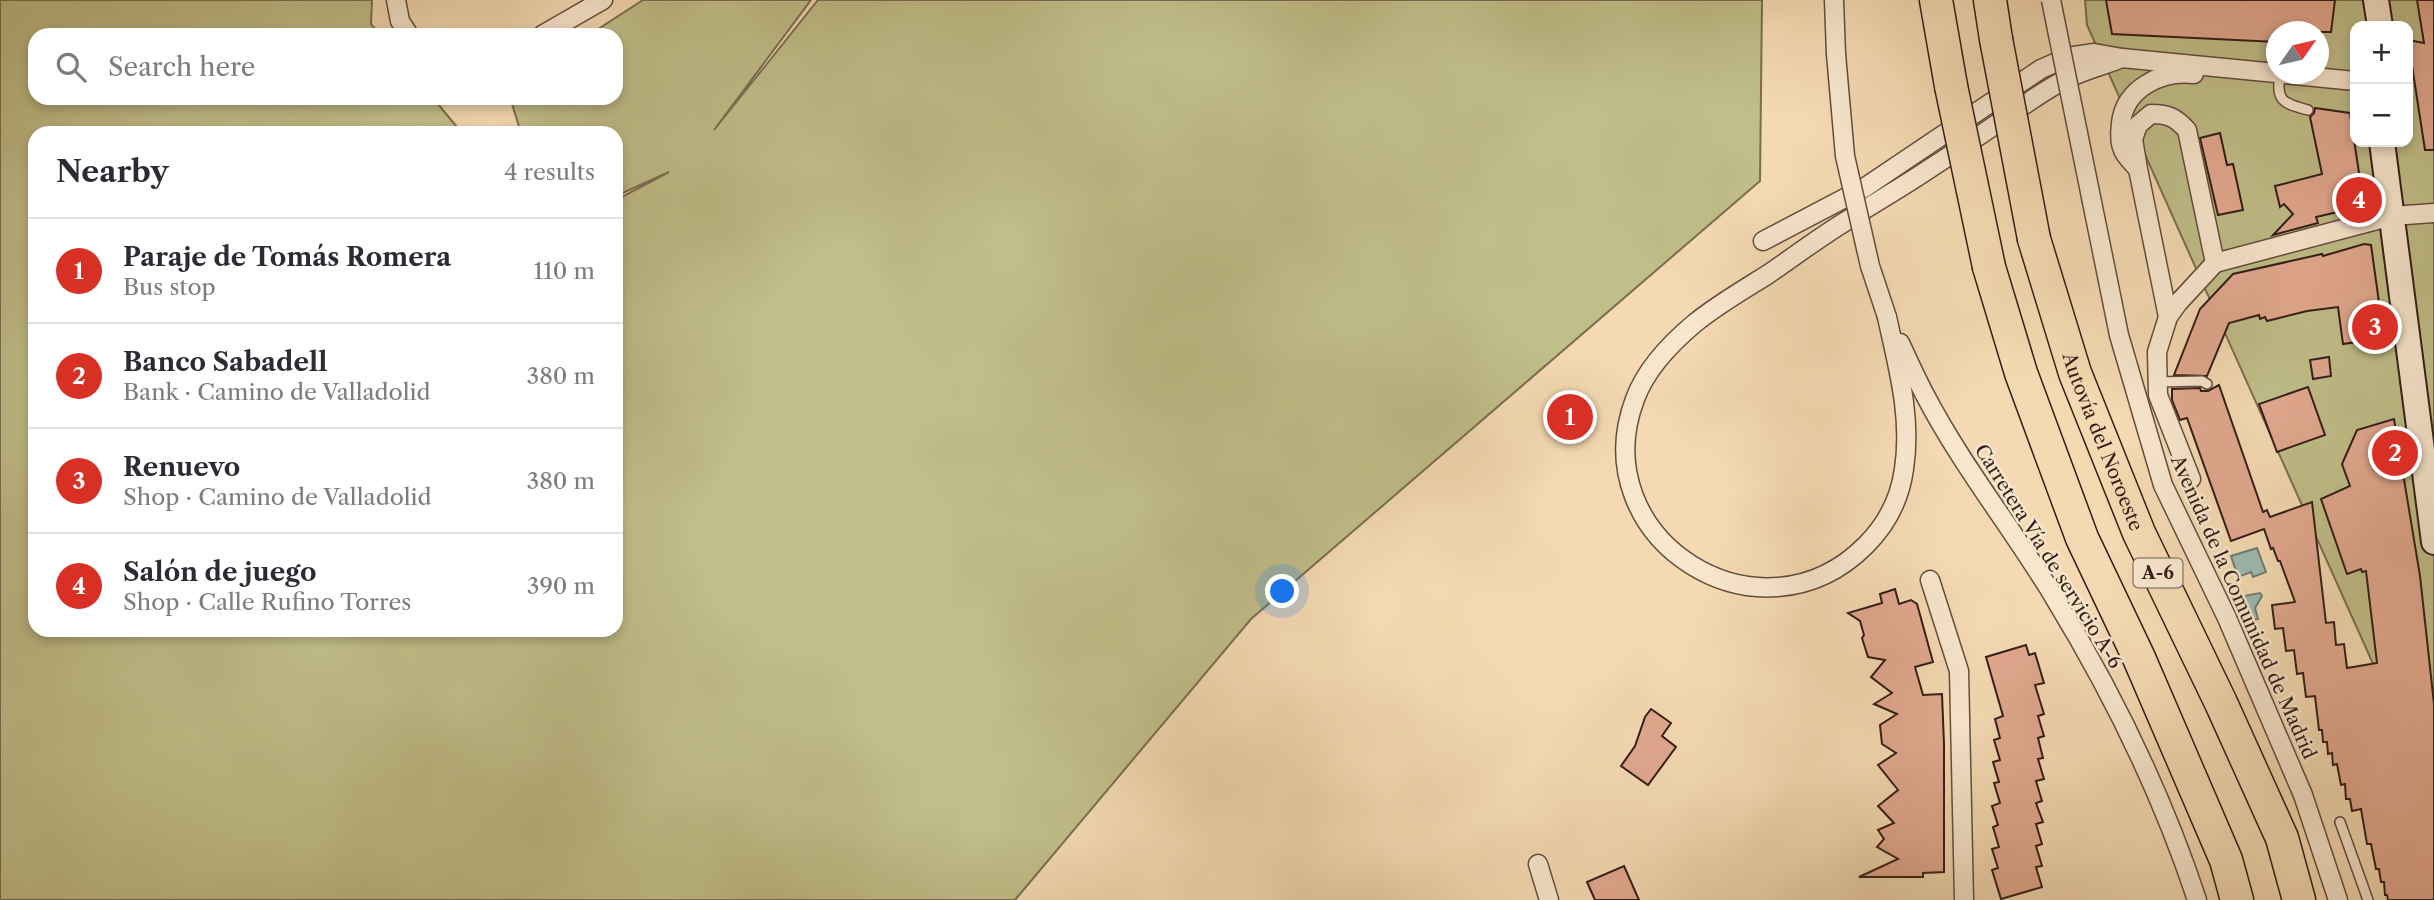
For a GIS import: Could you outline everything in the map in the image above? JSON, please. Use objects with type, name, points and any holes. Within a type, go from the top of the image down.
[{"type":"highway","name":"A-6","points":[[1936,0],[1989,267],[2021,373],[2082,538],[2139,658],[2226,860],[2237,900]]},
{"type":"highway","name":"Autovía del Noroeste","points":[[1990,0],[2034,239],[2075,373],[2139,533],[2282,838],[2299,900]]},
{"type":"street","points":[[396,0],[400,21],[405,28]]},
{"type":"street","points":[[554,28],[603,0]]},
{"type":"street","points":[[1834,0],[1845,156],[1870,266],[1887,317],[1904,395],[1908,432],[1904,471],[1890,513],[1874,537],[1856,555],[1830,572],[1804,583],[1781,587],[1755,587],[1720,580],[1710,577],[1672,552],[1641,512],[1632,488],[1626,462],[1629,416],[1639,389],[1658,360],[1698,320],[1839,225],[1927,170],[2046,91],[2072,76],[2122,58]]},
{"type":"street","name":"Avenida de la Comunidad de Madrid","points":[[2051,0],[2119,335],[2163,485],[2227,618],[2303,795],[2338,900]]},
{"type":"street","points":[[2362,0],[2364,21]]},
{"type":"street","points":[[2376,0],[2379,21]]},
{"type":"street","points":[[1763,241],[1864,188],[2041,69],[2080,53],[2266,71]]},
{"type":"street","points":[[2138,169],[2123,150],[2120,131],[2122,112],[2133,95],[2158,78],[2178,72],[2216,76],[2234,68]]},
{"type":"street","points":[[2329,78],[2350,80]]},
{"type":"street","points":[[2168,317],[2133,139],[2138,125],[2151,114],[2168,114],[2178,119],[2187,130],[2216,263]]},
{"type":"street","points":[[2383,147],[2399,215],[2434,408]]},
{"type":"street","points":[[2396,147],[2399,215],[2434,542]]},
{"type":"street","points":[[2191,479],[2158,395],[2157,382],[2157,352],[2168,317],[2178,303],[2216,263],[2399,215],[2434,213]]},
{"type":"street","name":"Carretera Vía de servicio A-6","points":[[1887,317],[1926,397],[2091,659],[2157,796],[2197,900]]},
{"type":"street","points":[[1930,580],[1959,671],[1964,900]]},
{"type":"street","points":[[1538,864],[1549,900]]},
{"type":"lane","points":[[2278,84],[2280,98],[2287,104],[2308,110]]},
{"type":"lane","points":[[2157,382],[2202,381],[2207,384]]},
{"type":"lane","points":[[2340,822],[2368,900]]},
{"type":"shaded area","points":[[0,0],[372,0],[371,24],[374,28],[28,28],[28,105],[439,105],[456,126],[28,126],[28,637],[623,637],[623,196],[669,172],[623,193],[623,126],[519,126],[512,105],[623,105],[623,28],[600,28],[643,0],[811,0],[714,130],[818,0],[1762,0],[1760,181],[1251,619],[1015,900],[0,900]]},
{"type":"shaded area","points":[[2085,0],[2434,0],[2434,800],[2087,25]]},
{"type":"water","points":[[2257,548],[2266,572],[2253,577],[2251,572],[2238,577],[2231,556]]},
{"type":"water","points":[[2260,593],[2262,596],[2255,608],[2258,619],[2250,621],[2239,597]]},
{"type":"building","points":[[2106,0],[2335,0],[2331,32],[2329,21],[2266,21],[2266,41],[2112,34]]},
{"type":"building","points":[[2417,0],[2434,0],[2434,150],[2425,150],[2413,72],[2413,41],[2424,43]]},
{"type":"building","points":[[2315,108],[2350,113],[2350,147],[2355,147],[2364,206],[2316,217],[2318,223],[2273,235],[2293,214],[2284,204],[2280,207],[2275,186],[2322,174],[2310,117]]},
{"type":"building","points":[[2220,133],[2227,165],[2233,164],[2243,210],[2218,215],[2200,138]]},
{"type":"building","points":[[2364,244],[2371,245],[2384,338],[2343,344],[2338,307],[2267,321],[2265,317],[2260,319],[2259,315],[2229,323],[2207,376],[2174,375],[2200,309],[2233,274],[2322,254],[2323,256]]},
{"type":"building","points":[[2329,357],[2331,376],[2313,379],[2310,360]]},
{"type":"building","points":[[2219,385],[2263,512],[2267,510],[2270,517],[2312,502],[2326,623],[2334,622],[2336,645],[2344,644],[2347,668],[2377,663],[2366,571],[2362,572],[2361,569],[2347,574],[2321,499],[2350,486],[2342,464],[2357,430],[2394,419],[2420,576],[2434,704],[2434,900],[2388,900],[2385,895],[2384,882],[2381,882],[2379,869],[2376,869],[2371,844],[2367,844],[2361,809],[2352,811],[2350,799],[2346,799],[2345,784],[2341,785],[2337,764],[2333,765],[2332,753],[2328,754],[2327,742],[2323,742],[2315,696],[2306,697],[2303,673],[2297,674],[2294,650],[2286,651],[2283,628],[2275,629],[2272,605],[2295,602],[2280,561],[2273,548],[2271,549],[2264,529],[2231,541],[2187,418],[2180,420],[2172,400],[2172,389],[2200,388],[2201,391],[2208,391]]},
{"type":"building","points":[[2308,387],[2325,435],[2277,452],[2259,404]]},
{"type":"building","points":[[1895,589],[1899,604],[1911,600],[1917,604],[1933,662],[1915,667],[1923,695],[1942,694],[1944,872],[1923,873],[1923,877],[1859,877],[1898,859],[1877,847],[1884,839],[1878,830],[1894,823],[1878,806],[1898,790],[1878,765],[1896,753],[1882,744],[1880,725],[1897,714],[1874,704],[1892,693],[1871,677],[1885,660],[1868,657],[1860,621],[1848,613],[1882,603],[1880,594]]},
{"type":"building","points":[[2026,645],[2029,655],[2035,653],[2044,683],[2035,685],[2044,714],[2038,716],[2044,736],[2038,738],[2043,758],[2038,759],[2044,779],[2036,781],[2042,801],[2036,803],[2043,822],[2036,824],[2042,844],[2036,846],[2042,866],[2036,867],[2042,887],[2001,899],[1992,870],[1998,868],[1992,849],[1999,847],[1993,827],[1998,825],[1992,806],[2000,803],[1994,783],[1999,782],[1993,762],[2000,760],[1994,740],[2000,738],[1995,719],[2003,716],[1986,657]]},
{"type":"building","points":[[1651,709],[1671,723],[1662,736],[1676,747],[1648,785],[1621,766],[1635,746],[1645,717]]},
{"type":"building","points":[[1624,866],[1639,900],[1595,900],[1587,882]]},
{"type":"place","name":"Salón de juego","points":[[2359,200]]},
{"type":"place","name":"Renuevo","points":[[2375,327]]},
{"type":"place","name":"Paraje de Tomás Romera","points":[[1570,417]]},
{"type":"place","name":"Banco Sabadell","points":[[2395,453]]}]
